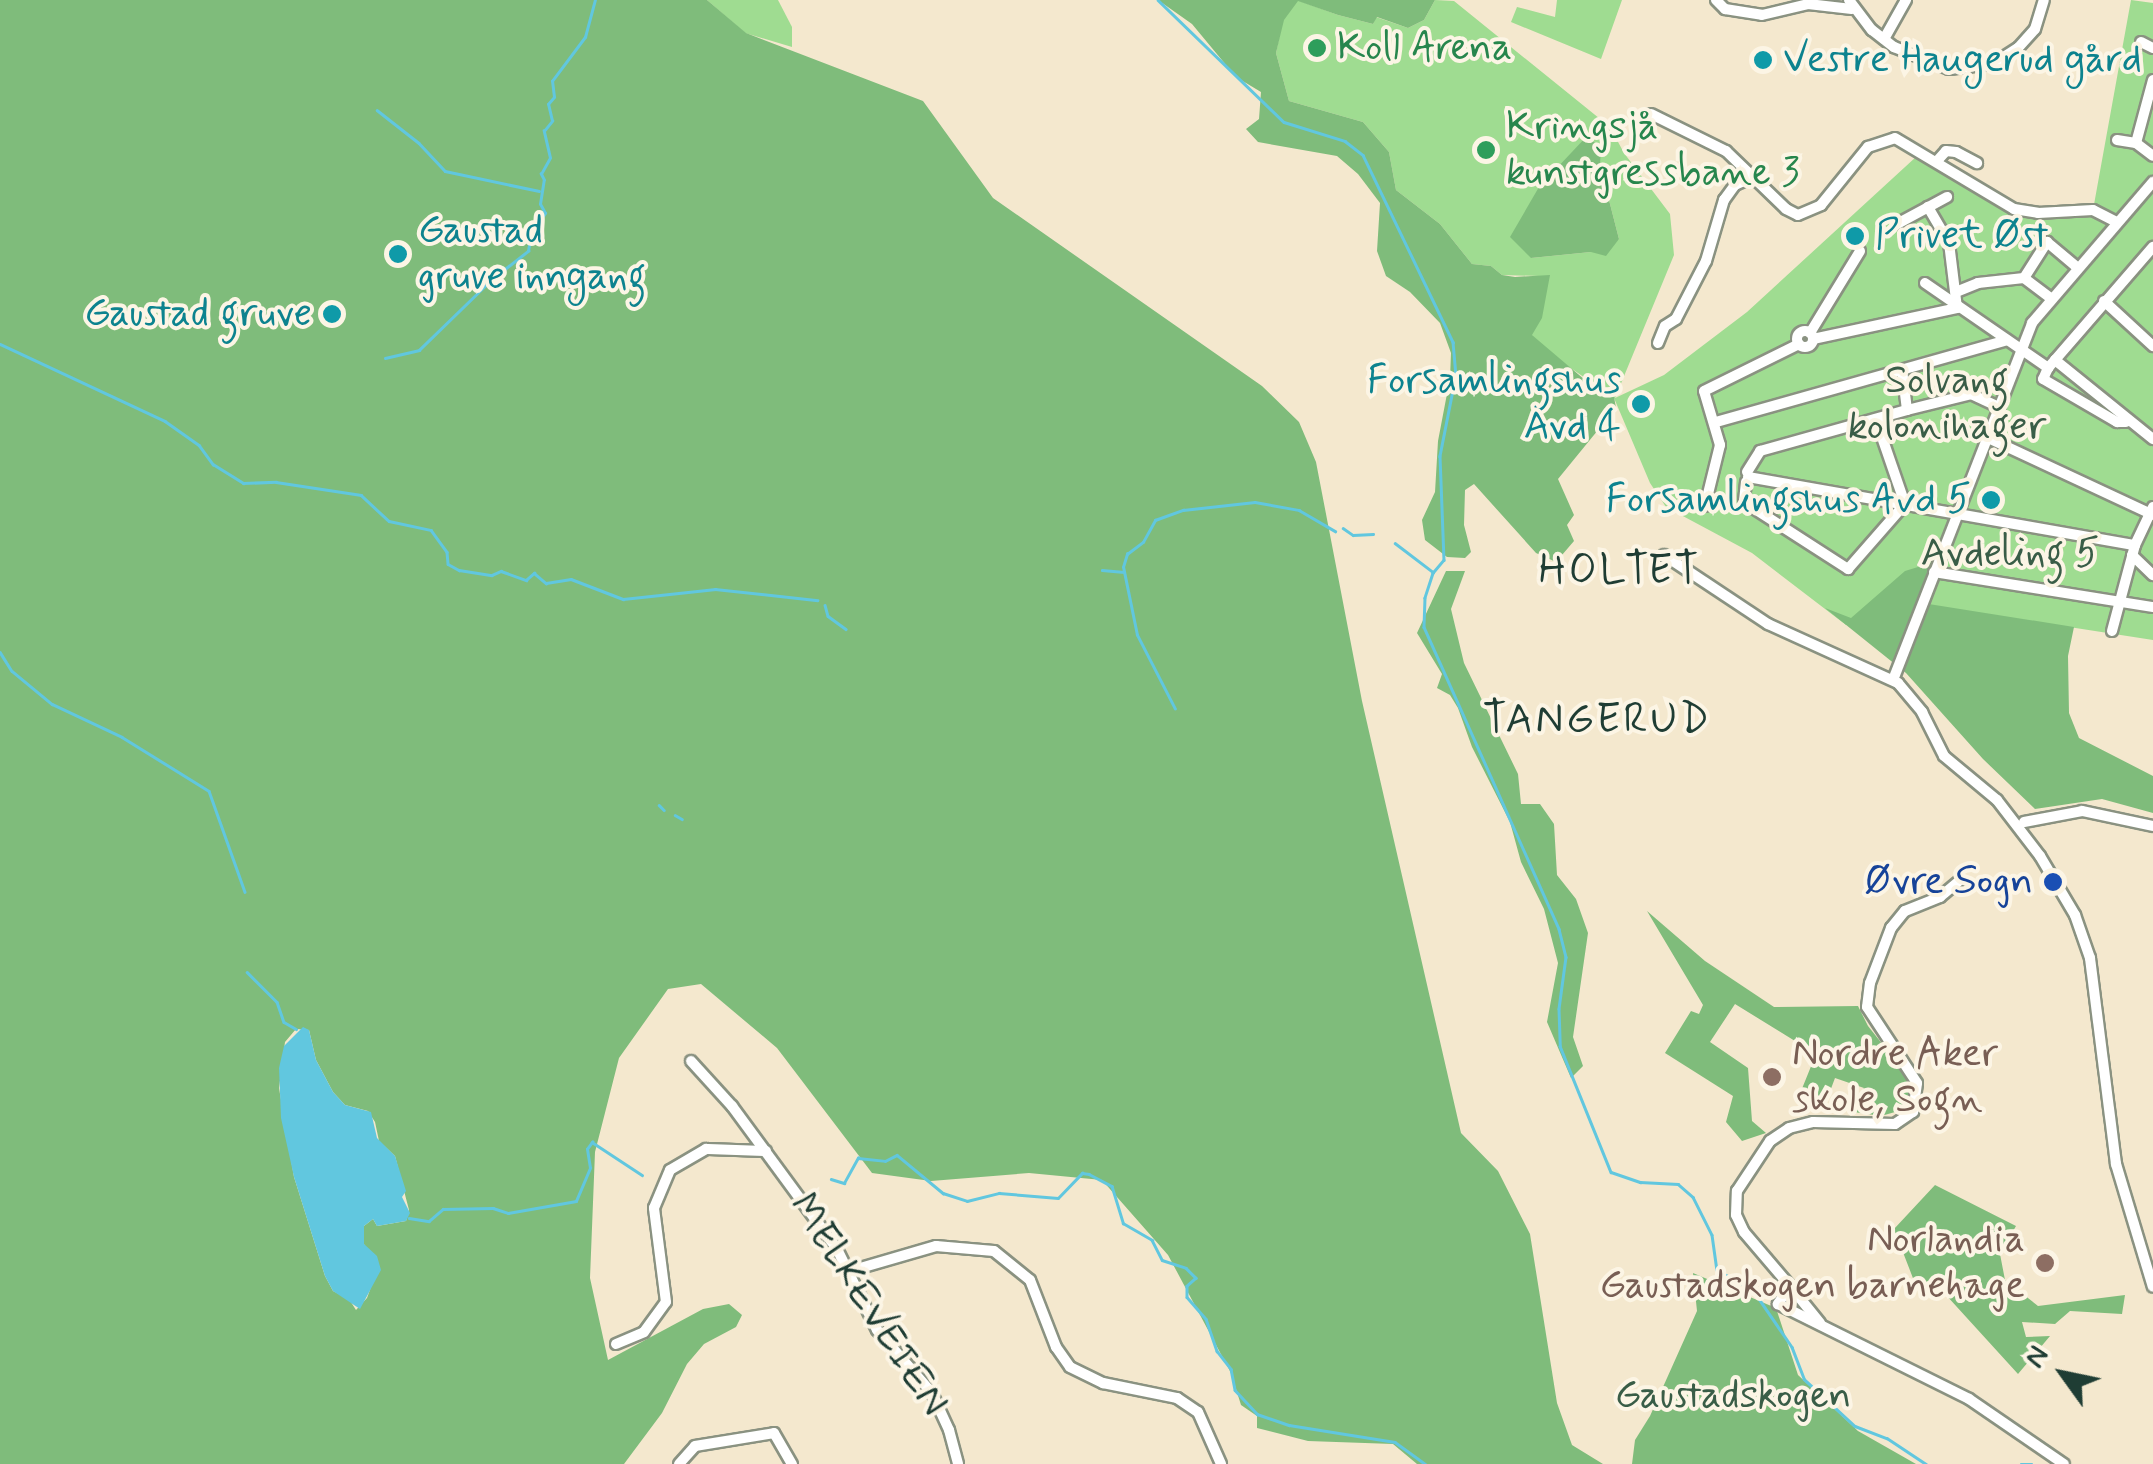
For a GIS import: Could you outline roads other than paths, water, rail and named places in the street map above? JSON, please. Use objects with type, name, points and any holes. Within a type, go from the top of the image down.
[{"type":"street","points":[[1716,0],[1725,9],[1762,15],[1808,4],[1850,4],[1884,39],[1934,66],[1978,68],[2004,58],[2030,38],[2044,0]]},
{"type":"street","points":[[1884,39],[1906,0]]},
{"type":"street","points":[[2141,42],[2153,48]]},
{"type":"street","points":[[2136,143],[2149,119],[2140,118],[2153,80]]},
{"type":"street","points":[[1650,114],[1707,140],[1754,176],[1786,209],[1798,214],[1821,205],[1876,142],[1906,141],[2014,208],[2038,213],[2093,210],[2117,222]]},
{"type":"street","points":[[2117,140],[2136,143],[2153,156]]},
{"type":"street","points":[[1937,160],[1946,151],[1976,164]]},
{"type":"street","points":[[1658,342],[1665,326],[1676,319],[1706,261],[1724,200],[1735,184],[1754,176]]},
{"type":"street","points":[[1893,680],[2020,349],[2051,298],[2153,182]]},
{"type":"street","points":[[1897,224],[1947,197]]},
{"type":"street","points":[[1928,207],[1949,243],[1957,308]]},
{"type":"street","points":[[2024,278],[2046,242],[2077,266]]},
{"type":"street","points":[[2153,247],[2104,301],[2043,379],[2153,439]]},
{"type":"street","points":[[1811,336],[1860,251]]},
{"type":"street","points":[[2143,258],[2153,268]]},
{"type":"street","points":[[1956,292],[1978,283],[2024,278],[2051,298]]},
{"type":"street","points":[[1924,284],[2020,349],[2052,364],[2124,414],[2126,422]]},
{"type":"street","points":[[2104,301],[2153,346]]},
{"type":"street","points":[[1705,506],[1720,445],[1704,391],[1799,344],[1800,334],[1811,336],[1957,308]]},
{"type":"street","points":[[1716,422],[2006,340]]},
{"type":"street","points":[[1902,371],[1907,410]]},
{"type":"street","points":[[1905,504],[1848,570],[1744,502],[1747,477],[1760,451],[1971,394],[1997,406]]},
{"type":"street","points":[[1876,420],[1905,504]]},
{"type":"street","points":[[1986,436],[2151,512],[2134,550],[2112,631]]},
{"type":"street","points":[[1747,477],[1957,513],[2134,550],[2153,574]]},
{"type":"street","points":[[1664,555],[1768,624],[1893,680],[1922,712],[1944,756],[2008,812],[2040,856],[2083,936],[2098,999],[2118,1176],[2153,1287]]},
{"type":"street","points":[[1934,572],[2153,608]]},
{"type":"street","points":[[2024,822],[2082,811],[2153,826]]},
{"type":"street","points":[[1820,1323],[1739,1223],[1737,1191],[1770,1142],[1790,1128],[1813,1122],[1895,1124],[1913,1112],[1917,1083],[1867,1006],[1870,983],[1891,928],[1906,911],[1940,897],[1958,882]]},
{"type":"street","name":"MELKEVEIEN","points":[[691,1061],[766,1151],[850,1271],[878,1330],[932,1393],[949,1430],[958,1464]]},
{"type":"street","name":"MELKEVEIEN","points":[[616,1344],[644,1332],[666,1302],[667,1284],[654,1217],[656,1199],[666,1176],[682,1160],[706,1149],[766,1151]]},
{"type":"street","points":[[850,1271],[936,1246],[994,1251],[1017,1265],[1030,1280],[1056,1347],[1070,1366],[1103,1382],[1177,1398],[1198,1412],[1221,1464]]},
{"type":"street","points":[[1790,1286],[1778,1304],[1969,1400],[2064,1464]]},
{"type":"street","points":[[678,1464],[695,1446],[774,1433],[792,1464]]},
{"type":"water","points":[[303,1027],[309,1030],[316,1060],[333,1092],[345,1105],[371,1112],[377,1138],[395,1156],[406,1191],[402,1197],[410,1213],[406,1221],[377,1226],[373,1219],[364,1226],[364,1244],[377,1256],[381,1270],[360,1309],[333,1291],[325,1276],[294,1177],[281,1118],[279,1068],[284,1046]]},
{"type":"waterway","points":[[385,358],[419,350],[492,279],[528,251],[531,234],[545,213],[540,204],[544,180],[541,174],[550,158],[544,131],[552,121],[548,104],[554,97],[552,81],[585,37],[595,0]]},
{"type":"waterway","points":[[1158,0],[1284,122],[1345,141],[1363,155],[1453,342],[1456,375],[1440,456],[1444,560],[1433,573],[1425,598],[1424,627],[1559,929],[1566,957],[1559,1009],[1560,1046],[1611,1172],[1640,1182],[1678,1184],[1693,1197],[1712,1235],[1717,1270],[1753,1290],[1792,1347],[1804,1379],[1855,1426],[1887,1438],[1926,1464]]},
{"type":"waterway","points":[[377,110],[419,143],[445,171],[539,191]]},
{"type":"waterway","points":[[0,344],[165,421],[199,445],[213,464],[243,483],[276,482],[361,495],[389,521],[431,530],[447,552],[448,564],[459,570],[492,575],[501,571],[526,580],[534,573],[546,583],[571,579],[623,599],[715,589],[817,600]]},
{"type":"waterway","points":[[1175,709],[1137,635],[1123,567],[1127,554],[1143,542],[1155,520],[1183,510],[1255,502],[1299,510],[1335,531]]},
{"type":"waterway","points":[[1343,528],[1353,535],[1373,534]]},
{"type":"waterway","points":[[1395,543],[1433,572]]},
{"type":"waterway","points":[[1102,570],[1124,572]]},
{"type":"waterway","points":[[825,605],[828,616],[846,629]]},
{"type":"waterway","points":[[0,652],[12,671],[52,704],[122,737],[209,791],[245,892]]},
{"type":"waterway","points":[[659,805],[664,810]]},
{"type":"waterway","points":[[675,815],[682,819]]},
{"type":"waterway","points":[[247,972],[277,1002],[284,1022],[296,1029]]},
{"type":"waterway","points":[[409,1218],[429,1221],[443,1209],[493,1208],[508,1213],[576,1201],[590,1168],[587,1149],[592,1142],[642,1175]]},
{"type":"waterway","points":[[831,1179],[844,1183],[858,1158],[885,1161],[897,1155],[943,1193],[967,1201],[999,1193],[1058,1198],[1082,1173],[1089,1174],[1112,1186],[1123,1223],[1152,1240],[1162,1260],[1186,1268],[1196,1278],[1187,1286],[1187,1297],[1206,1319],[1217,1351],[1231,1369],[1235,1390],[1257,1414],[1289,1425],[1395,1442],[1425,1464]]},
{"type":"waterway","points":[[2021,1464],[2032,1464]]},
{"type":"place","name":"Koll Arena","points":[[1317,48]]},
{"type":"place","name":"Vestre Haugerud gård","points":[[1763,60]]},
{"type":"place","name":"Kringsjå kunstgressbane 3","points":[[1486,150]]},
{"type":"place","name":"Privet Øst","points":[[1855,236]]},
{"type":"place","name":"Gaustad gruve inngang","points":[[398,254]]},
{"type":"place","name":"Gaustad gruve","points":[[332,314]]},
{"type":"place","name":"Forsamlingshus Avd 4","points":[[1641,404]]},
{"type":"place","name":"Forsamlingshus Avd 5","points":[[1991,500]]},
{"type":"place","name":"Øvre Sogn","points":[[2053,882]]},
{"type":"place","name":"Nordre Aker skole, Sogn","points":[[1772,1077]]},
{"type":"place","name":"Norlandia Gaustadskogen barnehage","points":[[2045,1263]]},
{"type":"district","name":"HOLTET","points":[[1620,572]]},
{"type":"district","name":"TANGERUD","points":[[1597,721]]},
{"type":"park label","name":"Solvang kolonihager","points":[[1947,404]]},
{"type":"park label","name":"Avdeling 5","points":[[2010,554]]},
{"type":"park label","name":"Gaustadskogen","points":[[1733,1396]]}]
